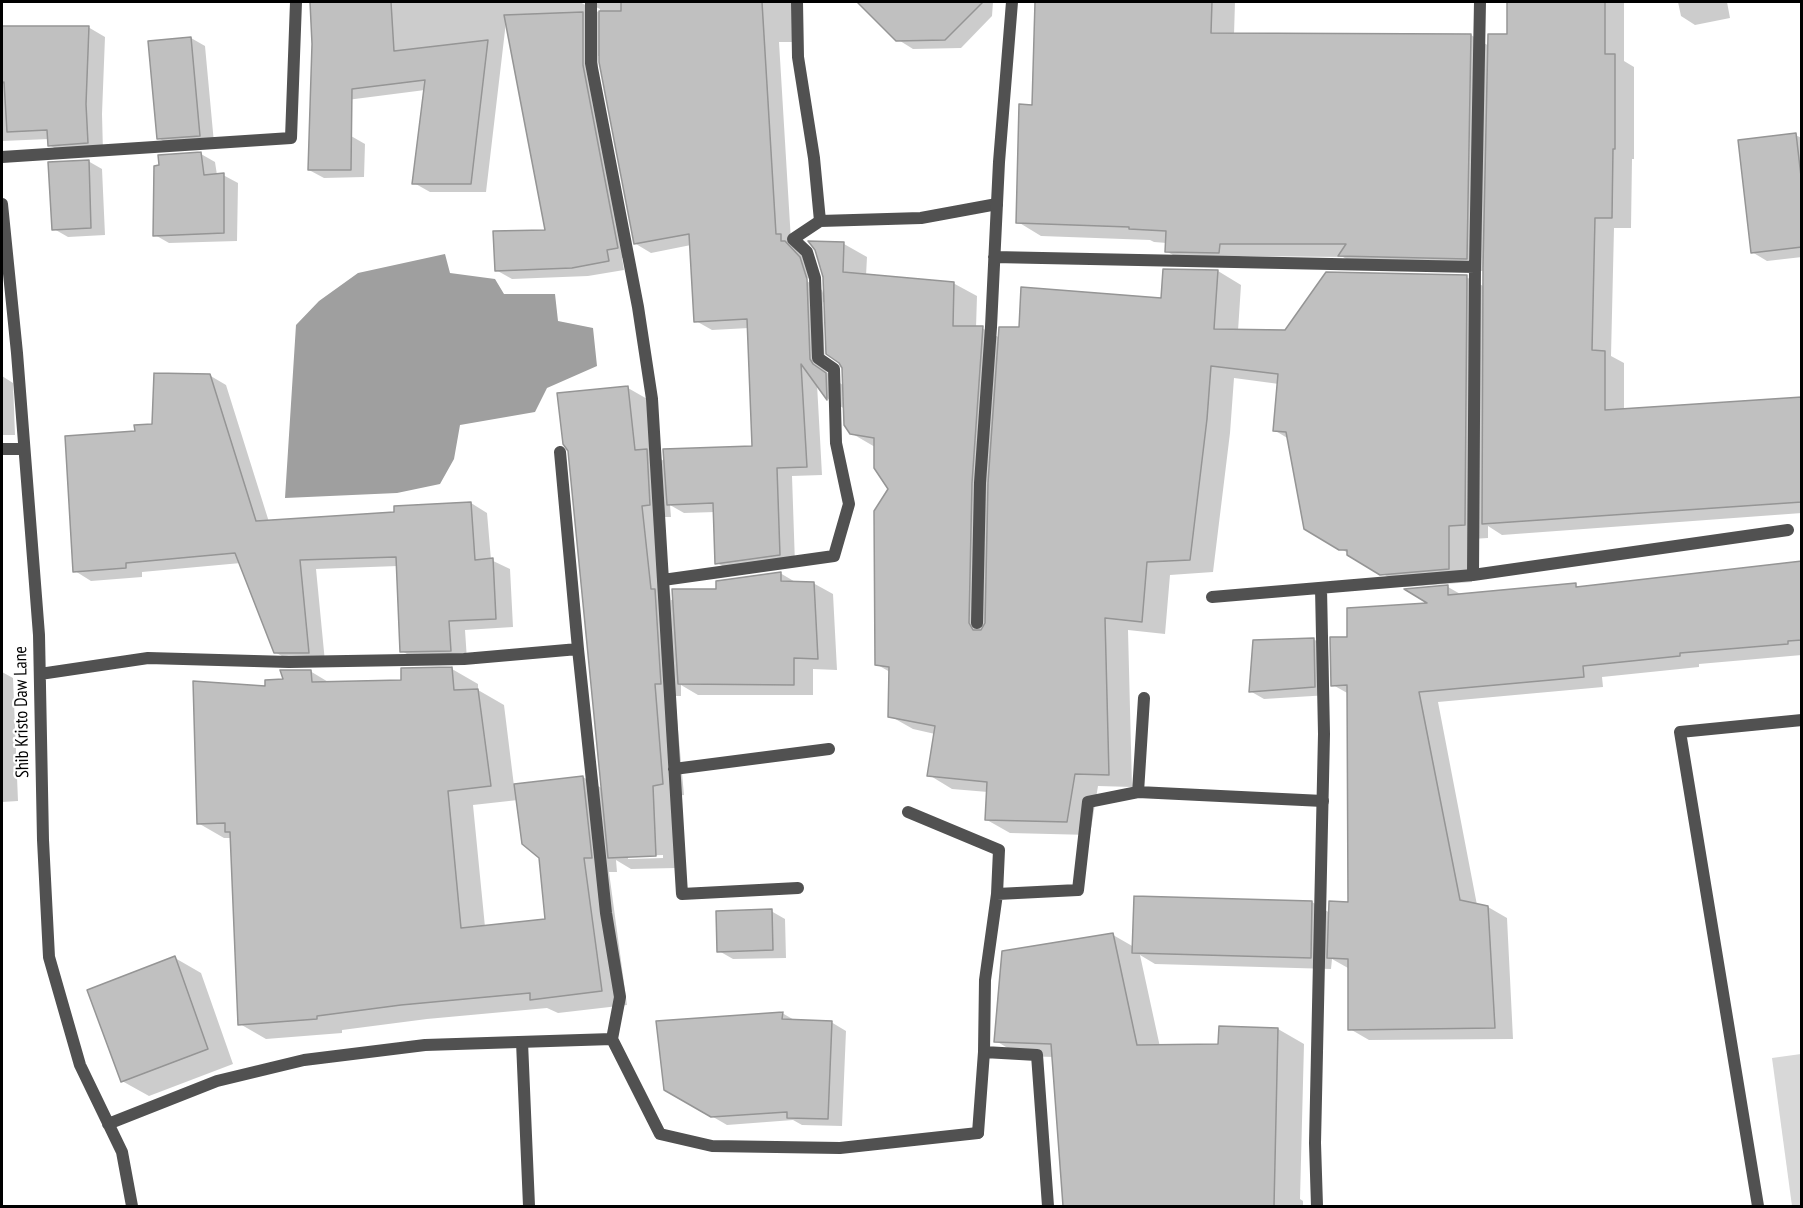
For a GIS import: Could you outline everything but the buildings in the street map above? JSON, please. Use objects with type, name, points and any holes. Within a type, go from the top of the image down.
[{"type":"street","points":[[2,157],[291,138],[296,2]]},
{"type":"street","points":[[591,2],[591,63],[638,307],[652,399],[682,894],[798,888]]},
{"type":"street","points":[[797,2],[798,57],[814,158],[820,220]]},
{"type":"street","points":[[976,623],[980,483],[1012,2]]},
{"type":"street","points":[[1473,575],[1480,2]]},
{"type":"street","name":"Shib Kristo Daw Lane","points":[[2,204],[17,353],[39,635],[43,840],[49,957],[80,1065],[122,1152],[132,1206]]},
{"type":"street","points":[[663,580],[834,556],[849,504],[836,443],[834,369],[818,358],[815,278],[807,252],[793,239],[820,220],[921,218],[997,204]]},
{"type":"street","points":[[994,257],[1475,267]]},
{"type":"street","points":[[2,449],[24,449]]},
{"type":"street","points":[[560,452],[606,913],[620,998],[612,1039],[660,1134],[712,1146],[840,1148],[978,1133],[984,1052],[985,980],[997,894],[999,850],[908,812]]},
{"type":"street","points":[[1212,597],[1473,575],[1788,530]]},
{"type":"street","points":[[1317,1206],[1315,1143],[1324,734],[1321,588]]},
{"type":"street","points":[[40,674],[148,658],[289,662],[464,659],[578,649]]},
{"type":"street","points":[[1138,792],[1144,698]]},
{"type":"street","points":[[1758,1206],[1680,732],[1802,720]]},
{"type":"street","points":[[674,769],[829,749]]},
{"type":"street","points":[[997,894],[1078,890],[1088,802],[1138,792],[1323,801]]},
{"type":"street","points":[[108,1124],[217,1081],[304,1060],[425,1045],[612,1039]]},
{"type":"street","points":[[522,1042],[529,1206]]},
{"type":"street","points":[[984,1052],[1037,1055],[1048,1206]]},
{"type":"shaded area","points":[[445,254],[450,273],[495,279],[504,294],[555,294],[558,321],[593,328],[597,366],[547,388],[535,412],[460,425],[454,459],[440,484],[397,493],[285,498],[296,325],[319,301],[358,273]]},
{"type":"shaded area","points":[[1801,1054],[1801,1206],[1792,1206],[1772,1058]]}]
